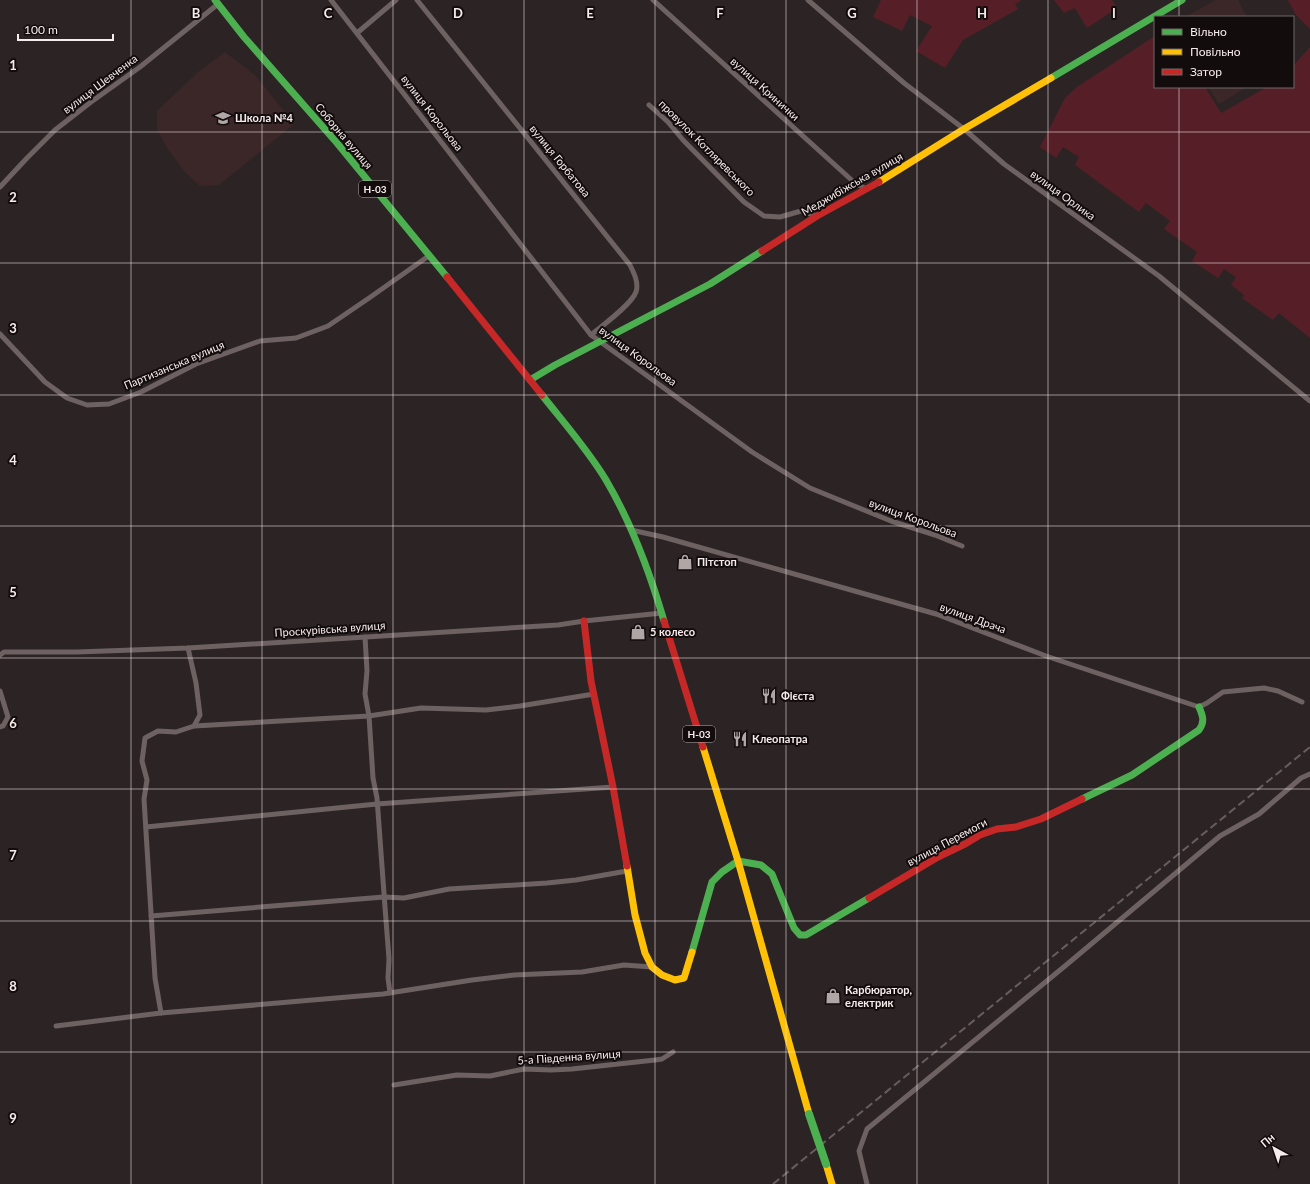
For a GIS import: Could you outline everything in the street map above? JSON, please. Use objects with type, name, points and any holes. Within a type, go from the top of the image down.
[{"type":"main road","name":"Меджибіжська вулиця","points":[[1154,16],[1181,0]]},
{"type":"main road","name":"Соборна вулиця","points":[[217,2],[430,255],[530,380]]},
{"type":"main road","name":"Меджибіжська вулиця","points":[[530,380],[555,365],[710,284],[817,216],[867,189],[964,129],[1154,16]]},
{"type":"main road","name":"Н-03","points":[[530,380],[584,449],[606,480],[631,530],[648,569],[738,861],[809,1114],[832,1184]]},
{"type":"main road","points":[[584,621],[591,681],[613,787],[635,915],[645,953],[652,967],[662,975],[675,980],[684,978],[712,882],[722,872],[738,861]]},
{"type":"main road","name":"вулиця Перемоги","points":[[738,861],[759,864],[772,874],[794,928],[800,935],[806,935],[938,857],[980,835],[996,829],[1016,827],[1041,819],[1132,775],[1199,730],[1203,724],[1199,707]]},
{"type":"street","name":"вулиця Корольова","points":[[331,0],[591,335],[752,452],[810,488],[891,521],[935,535],[962,546]]},
{"type":"street","points":[[357,33],[396,0]]},
{"type":"street","name":"вулиця Горбатова","points":[[417,0],[630,265],[636,278],[636,291],[629,302],[591,335]]},
{"type":"street","name":"вулиця Кринички","points":[[653,0],[856,184],[867,189]]},
{"type":"street","name":"вулиця Орлика","points":[[808,0],[904,83],[964,129],[1004,164],[1159,276],[1310,401]]},
{"type":"street","name":"вулиця Шевченка","points":[[0,187],[55,130],[140,67],[217,2]]},
{"type":"street","name":"провулок Котляревського","points":[[649,105],[668,122],[683,140],[744,202],[764,216],[780,217],[800,211],[817,216]]},
{"type":"street","name":"Партизанська вулиця","points":[[0,334],[45,382],[67,398],[87,405],[109,404],[141,392],[196,364],[260,341],[296,338],[328,326],[430,255]]},
{"type":"street","name":"вулиця Драча","points":[[631,530],[663,537],[936,614],[1046,656],[1199,707]]},
{"type":"street","name":"Проскурівська вулиця","points":[[0,655],[4,652],[77,652],[188,648],[558,625],[662,613]]},
{"type":"street","points":[[365,637],[367,671],[365,694],[369,716],[373,778],[377,804],[390,993]]},
{"type":"street","points":[[188,648],[196,683],[200,715],[194,726]]},
{"type":"street","points":[[1199,707],[1223,692],[1264,688],[1278,691],[1302,702]]},
{"type":"street","points":[[0,691],[8,717],[3,726],[0,727]]},
{"type":"street","points":[[161,1013],[155,978],[144,800],[147,780],[142,761],[145,738],[158,731],[176,732],[194,726],[369,716],[420,708],[486,710],[594,694]]},
{"type":"street","points":[[867,1184],[859,1151],[867,1129],[1220,836],[1259,814],[1301,778],[1310,774]]},
{"type":"street","points":[[146,827],[377,804],[613,787]]},
{"type":"street","points":[[151,916],[384,897],[404,898],[450,889],[547,883],[576,880],[627,871]]},
{"type":"street","points":[[56,1026],[161,1013],[390,993],[514,975],[582,972],[624,965],[652,967]]},
{"type":"street","name":"5-а Південна вулиця","points":[[394,1085],[457,1075],[490,1076],[524,1069],[572,1069],[655,1060],[662,1059],[673,1052]]},
{"type":"shaded area","points":[[881,0],[1022,0],[1015,4],[1018,9],[963,40],[945,68],[916,51],[932,26],[910,15],[902,31],[873,17]]},
{"type":"shaded area","points":[[1054,0],[1112,0],[1117,8],[1087,28],[1075,8],[1064,13]]},
{"type":"shaded area","points":[[1216,0],[1238,0],[1246,16],[1187,16]]},
{"type":"shaded area","points":[[1288,0],[1310,0],[1310,29],[1296,15]]},
{"type":"shaded area","points":[[1154,37],[1154,88],[1206,88],[1221,113],[1265,88],[1294,88],[1294,65],[1310,47],[1310,338],[1279,313],[1273,320],[1242,298],[1244,295],[1231,285],[1236,277],[1224,269],[1218,278],[1192,261],[1197,252],[1164,229],[1170,221],[1146,203],[1139,212],[1075,165],[1079,157],[1063,147],[1056,158],[1040,147],[1065,98],[1077,87]]},
{"type":"shaded area","name":"Школа №4","points":[[225,52],[256,76],[294,124],[219,185],[200,186],[184,171],[168,149],[157,130],[157,111],[198,72]]},
{"type":"shaded area","points":[[1209,88],[1245,88],[1219,104]]},
{"type":"railway","points":[[773,1184],[1310,747]]},
{"type":"traffic: fast","points":[[215,0],[244,37],[337,143],[447,277]]},
{"type":"traffic: fast","points":[[1155,16],[1182,0]]},
{"type":"traffic: fast","points":[[1051,78],[1154,17]]},
{"type":"traffic: fast","points":[[530,380],[555,365],[710,284],[762,251]]},
{"type":"traffic: fast","points":[[542,395],[592,458],[606,480],[640,549],[664,621]]},
{"type":"traffic: fast","points":[[1082,799],[1132,775],[1199,730],[1203,719],[1199,707]]},
{"type":"traffic: fast","points":[[692,952],[712,882],[722,872],[738,861],[761,865],[772,874],[794,928],[800,935],[806,935],[869,898]]},
{"type":"traffic: fast","points":[[809,1114],[826,1164]]},
{"type":"traffic: slow","points":[[879,182],[964,129],[1051,78]]},
{"type":"traffic: slow","points":[[703,747],[738,861],[809,1114]]},
{"type":"traffic: slow","points":[[627,866],[635,915],[645,953],[652,967],[662,975],[675,980],[684,978],[692,952]]},
{"type":"traffic: slow","points":[[826,1164],[832,1184]]},
{"type":"traffic: jam","points":[[762,251],[817,216],[879,182]]},
{"type":"traffic: jam","points":[[447,277],[542,395]]},
{"type":"traffic: jam","points":[[584,621],[591,681],[613,787],[627,866]]},
{"type":"traffic: jam","points":[[664,621],[703,747]]},
{"type":"traffic: jam","points":[[869,898],[938,857],[980,835],[997,829],[1016,827],[1041,819],[1082,799]]},
{"type":"place","name":"Школа №4","points":[[223,118]]},
{"type":"place","name":"Пітстоп","points":[[685,562]]},
{"type":"place","name":"5 колесо","points":[[638,632]]},
{"type":"place","name":"Фієста","points":[[769,696]]},
{"type":"place","name":"Клеопатра","points":[[740,739]]},
{"type":"place","name":"Карбюратор, електрик","points":[[833,996]]}]
